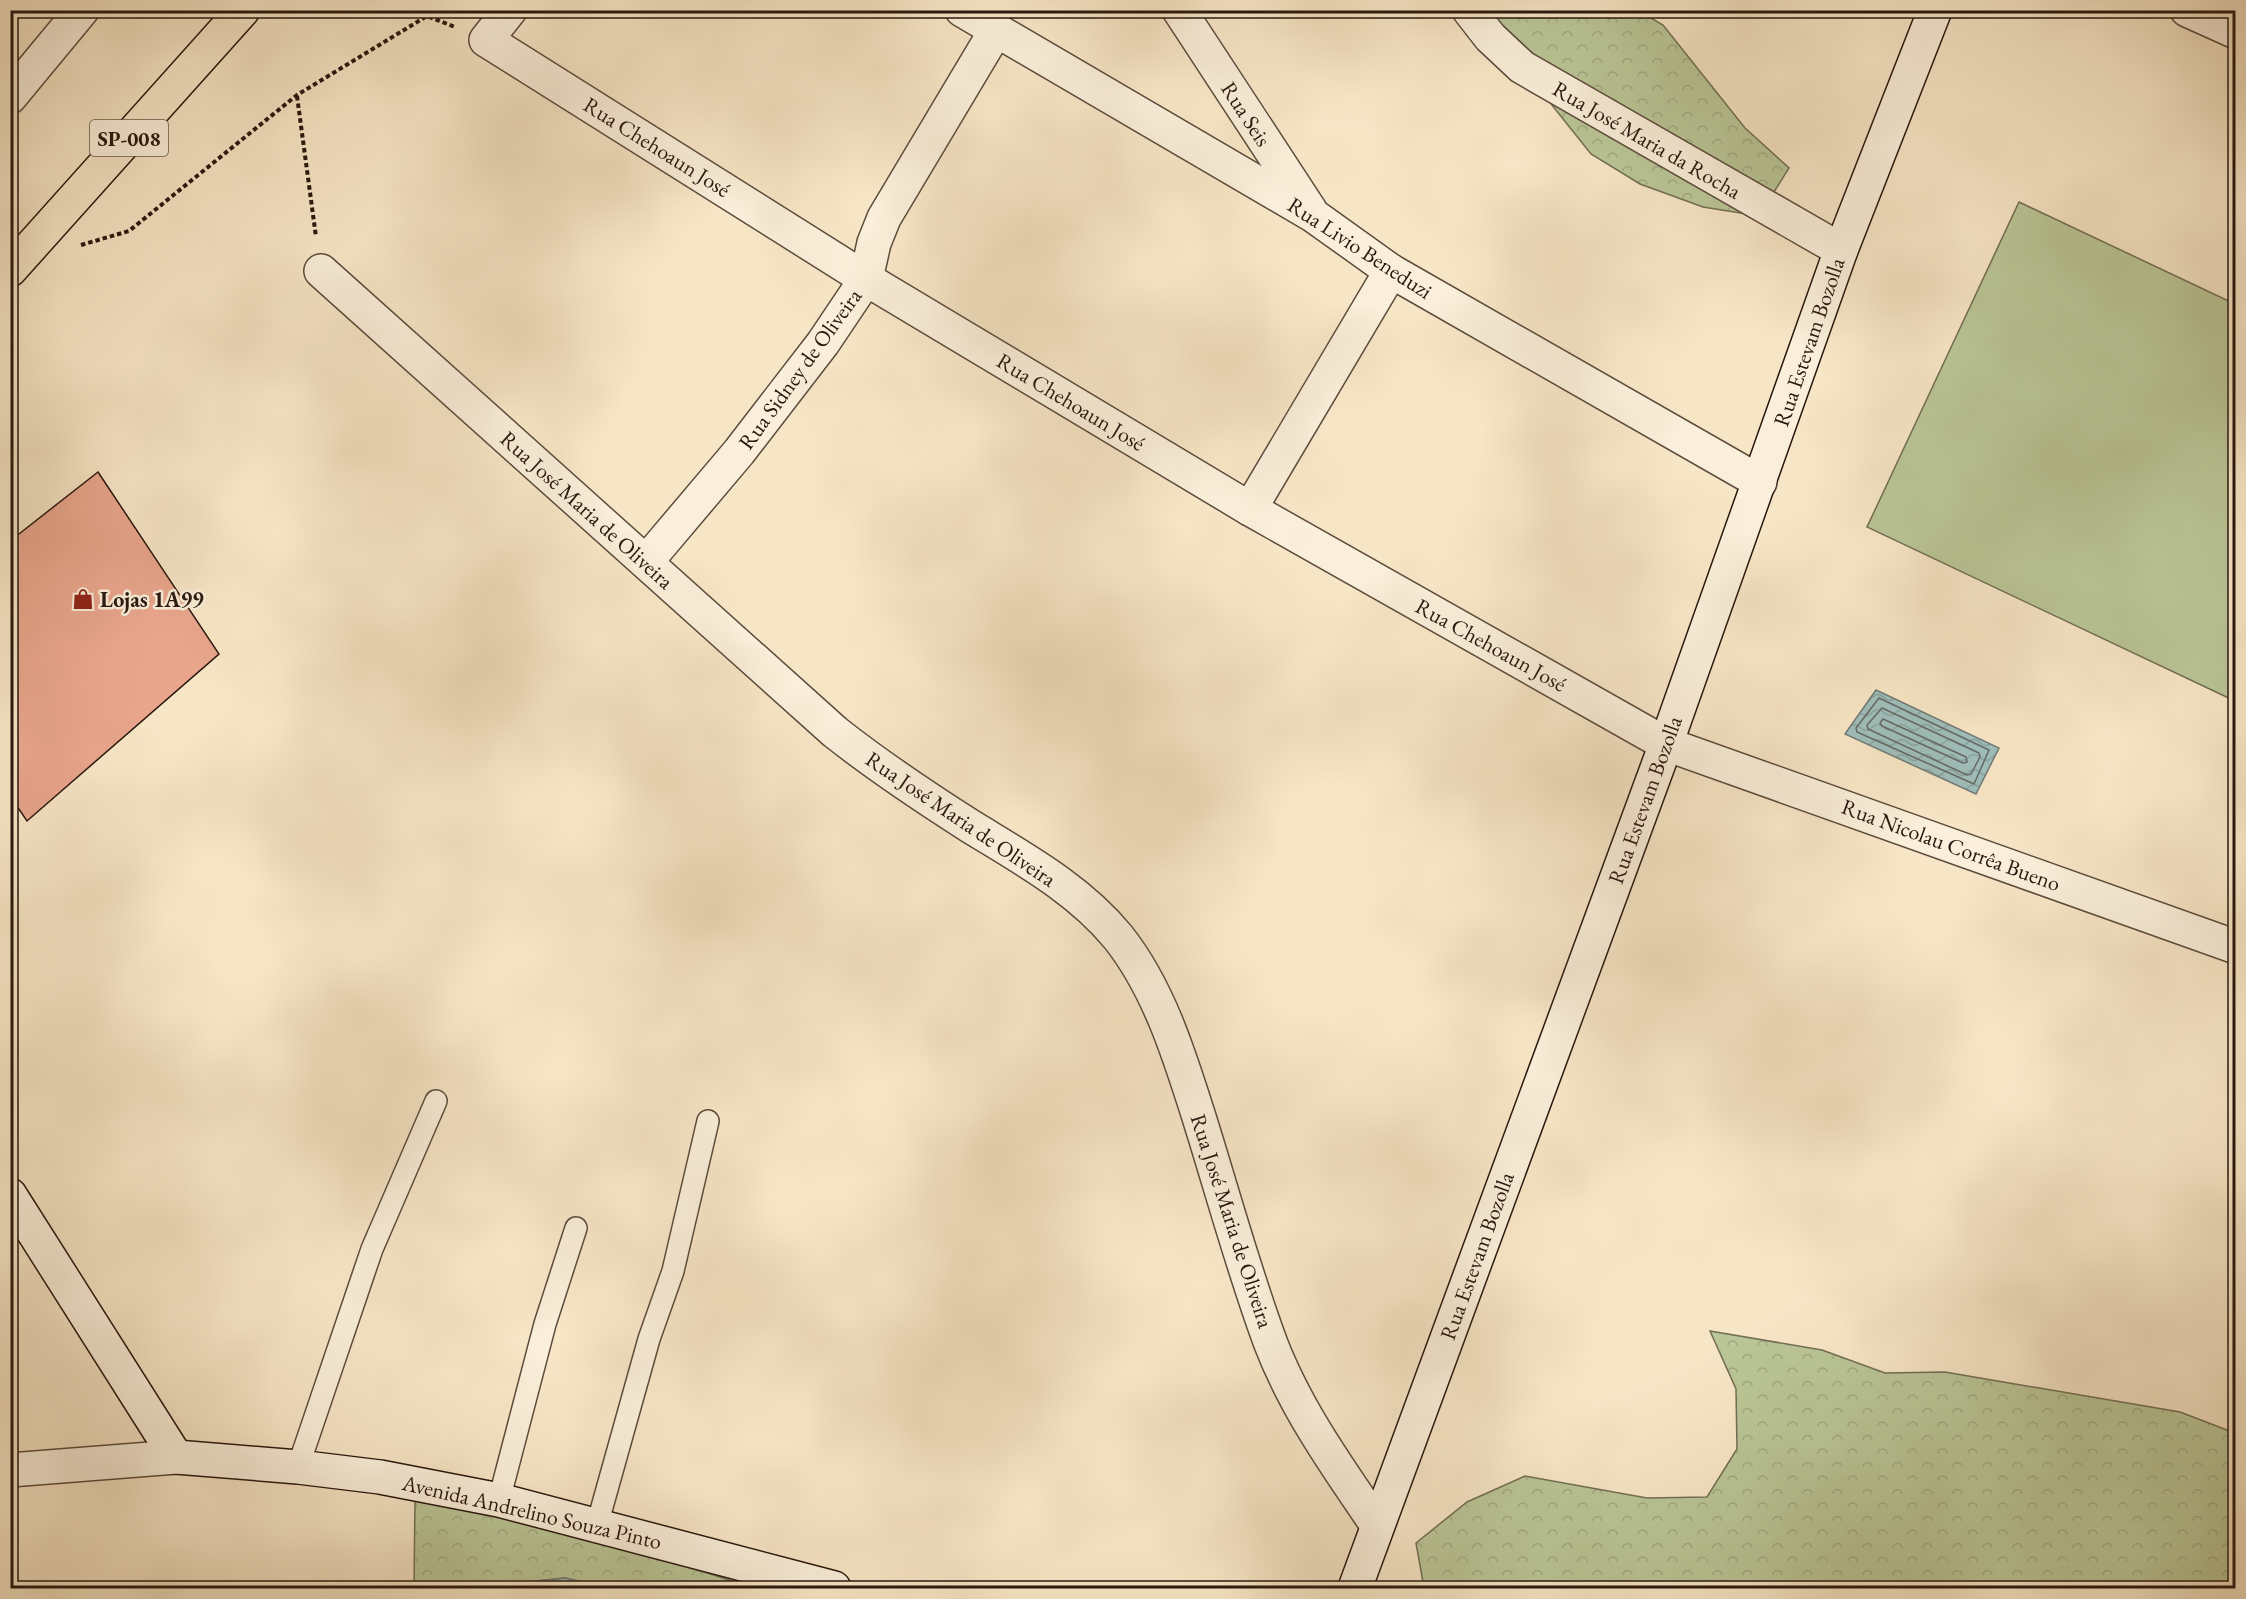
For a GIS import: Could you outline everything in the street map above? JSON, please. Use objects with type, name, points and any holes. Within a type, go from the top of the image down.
[{"type":"main road","name":"SP-008","points":[[12,269],[243,10]]},
{"type":"street","points":[[10,97],[82,10]]},
{"type":"street","points":[[486,40],[510,10]]},
{"type":"street","name":"Rua Livio Beneduzi","points":[[962,10],[994,32],[1314,216],[1391,271],[1760,482]]},
{"type":"street","name":"Rua Seis","points":[[1179,10],[1314,216]]},
{"type":"street","name":"Rua José Maria da Rocha","points":[[1468,10],[1490,38],[1522,67],[1841,250]]},
{"type":"street","name":"Rua Estevam Bozolla","points":[[1355,1588],[1666,744],[1841,250],[1935,10]]},
{"type":"street","points":[[2187,10],[2235,32]]},
{"type":"street","name":"Rua Sidney de Oliveira","points":[[646,562],[747,443],[824,343],[866,279],[874,243],[884,218],[994,32]]},
{"type":"street","name":"Rua Chehoaun José","points":[[486,40],[866,279],[1250,509],[1666,744]]},
{"type":"street","name":"Rua José Maria de Oliveira","points":[[321,271],[835,732],[910,788],[1062,886],[1079,899],[1118,938],[1143,977],[1181,1062],[1271,1344],[1309,1420],[1337,1468],[1377,1525]]},
{"type":"street","points":[[1250,509],[1391,271]]},
{"type":"street","name":"Rua Nicolau Corrêa Bueno","points":[[1666,744],[2235,947]]},
{"type":"street","points":[[10,1195],[176,1457]]},
{"type":"street","name":"Avenida Andrelino Souza Pinto","points":[[10,1470],[176,1457],[298,1467],[380,1477],[499,1500],[834,1588]]},
{"type":"lane","points":[[298,1467],[372,1249],[436,1101]]},
{"type":"lane","points":[[597,1525],[649,1339],[674,1271],[708,1121]]},
{"type":"lane","points":[[499,1500],[545,1324],[576,1228]]},
{"type":"path","points":[[79,246],[129,231],[297,95],[428,16],[486,40]]},
{"type":"path","points":[[297,95],[321,271]]},
{"type":"green space","points":[[1477,11],[1639,11],[1663,25],[1745,128],[1789,168],[1759,216],[1703,207],[1640,184],[1591,154]]},
{"type":"green space","points":[[2019,202],[2235,304],[2235,701],[1867,527]]},
{"type":"green space","points":[[1710,1331],[1822,1350],[1885,1373],[1945,1372],[2180,1412],[2235,1433],[2235,1588],[1424,1588],[1416,1543],[1467,1502],[1525,1476],[1647,1498],[1707,1497],[1737,1449],[1736,1389]]},
{"type":"green space","points":[[415,1500],[493,1504],[754,1588],[606,1588],[565,1578],[472,1588],[414,1588]]},
{"type":"water","points":[[1876,690],[1999,748],[1976,794],[1845,734]]},
{"type":"water","points":[[565,1578],[609,1588],[472,1588]]},
{"type":"building","points":[[98,472],[219,654],[27,821],[10,796],[10,541]]},
{"type":"place","name":"Lojas 1A99","points":[[83,599]]}]
